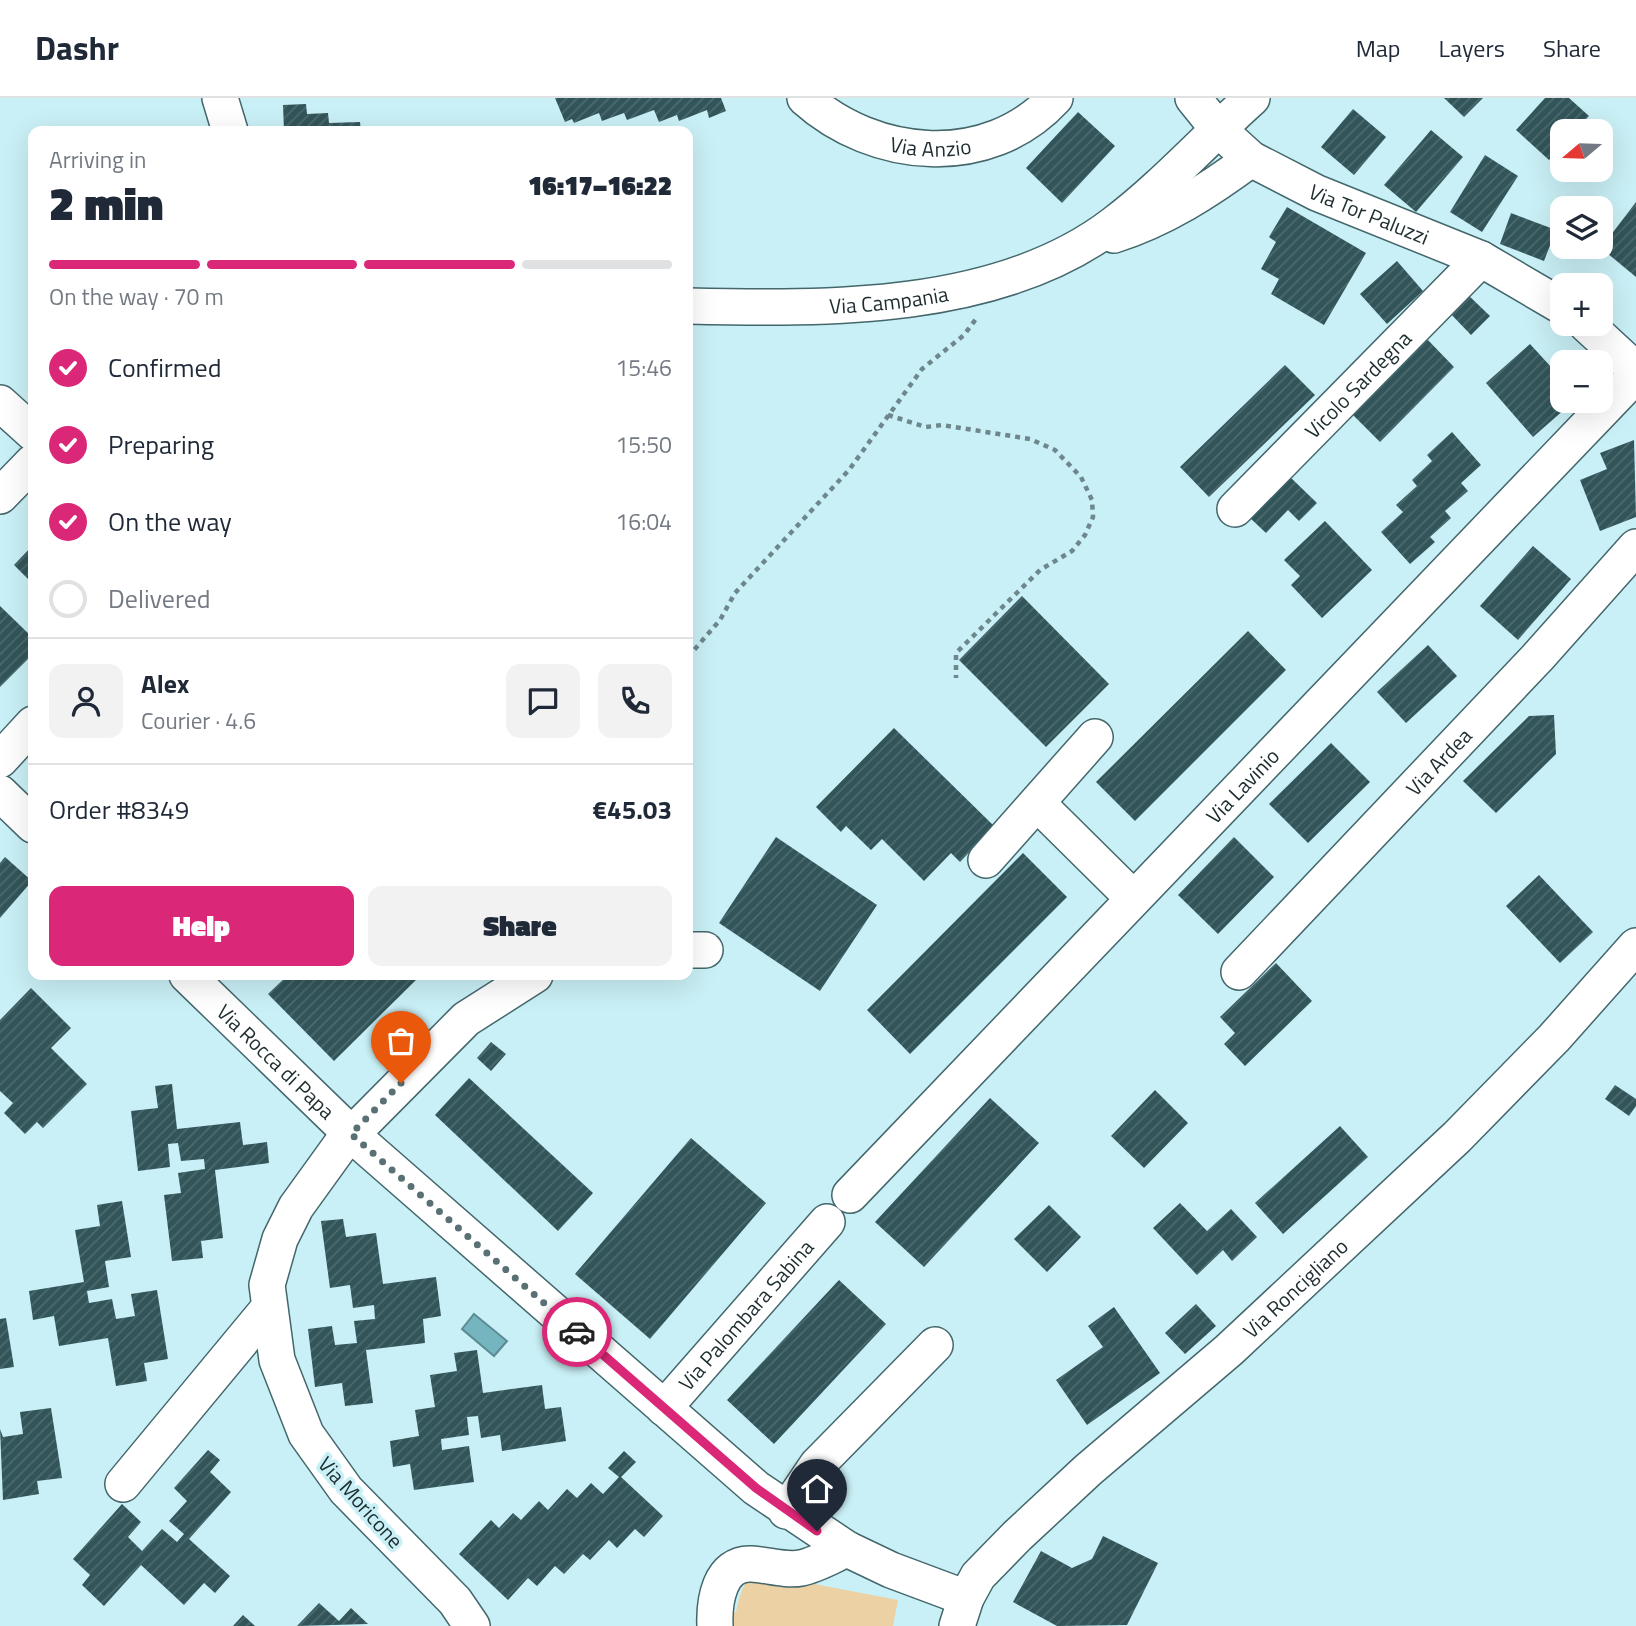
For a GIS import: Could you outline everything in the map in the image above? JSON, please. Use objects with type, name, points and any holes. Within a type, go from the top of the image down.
[{"type":"street","points":[[220,98],[228,126]]},
{"type":"street","name":"Via Anzio","points":[[805,98],[839,123],[881,143],[942,150],[976,144],[1010,132],[1034,117],[1055,98]]},
{"type":"street","name":"Via Tor Paluzzi","points":[[1193,98],[1218,129],[1251,159],[1317,193],[1481,259],[1550,299]]},
{"type":"street","name":"Via Campania","points":[[1080,246],[1122,217],[1252,98]]},
{"type":"street","name":"Via Campania","points":[[693,306],[876,303],[941,294],[992,281],[1080,246],[1148,224],[1218,184],[1251,159]]},
{"type":"street","name":"Vicolo Sardegna","points":[[1235,509],[1481,259]]},
{"type":"street","points":[[1598,336],[1636,373]]},
{"type":"street","name":"Via Lavinio","points":[[850,1195],[1636,373]]},
{"type":"street","points":[[0,403],[28,428]]},
{"type":"street","points":[[0,496],[28,467]]},
{"type":"street","name":"Via Ardea","points":[[1239,972],[1528,667],[1636,547]]},
{"type":"street","points":[[0,760],[28,729]]},
{"type":"street","points":[[986,860],[1095,737]]},
{"type":"street","points":[[0,793],[28,820]]},
{"type":"street","points":[[1037,803],[1133,898]]},
{"type":"street","name":"Via Roncigliano","points":[[961,1612],[985,1569],[1041,1513],[1228,1350],[1457,1137],[1554,1038],[1636,946]]},
{"type":"street","name":"Via Rocca di Papa","points":[[192,980],[351,1134],[786,1511],[847,1549],[891,1570],[961,1612]]},
{"type":"street","name":"Via Moricone","points":[[472,1626],[455,1601],[346,1490],[317,1452],[287,1391],[268,1309],[267,1284],[280,1239],[311,1183],[351,1134],[466,1019],[527,980]]},
{"type":"street","name":"Via Palombara Sabina","points":[[664,1408],[828,1222]]},
{"type":"street","points":[[124,1484],[268,1309]]},
{"type":"street","points":[[786,1511],[817,1465],[935,1345]]},
{"type":"street","points":[[715,1626],[714,1601],[722,1583],[734,1570],[748,1563],[801,1568],[847,1549]]},
{"type":"path","points":[[693,651],[719,620],[735,593],[849,470],[876,429],[922,369],[973,325],[992,281]]},
{"type":"path","points":[[888,415],[926,427],[942,425],[1030,439],[1055,450],[1082,477],[1093,500],[1093,517],[1085,535],[1072,551],[1040,570],[956,653],[956,678]]},
{"type":"shaded area","points":[[757,1573],[898,1600],[893,1626],[700,1626],[698,1618],[736,1612],[745,1585]]},
{"type":"water","points":[[474,1314],[507,1341],[494,1356],[462,1329]]},
{"type":"building","points":[[555,98],[721,98],[726,111],[709,118],[707,110],[679,121],[677,115],[659,122],[654,110],[627,120],[624,113],[602,121],[599,113],[574,123],[572,119],[565,122]]},
{"type":"building","points":[[1444,98],[1483,98],[1464,117]]},
{"type":"building","points":[[1545,98],[1569,98],[1589,116],[1586,119],[1550,119],[1549,160],[1516,130]]},
{"type":"building","points":[[306,104],[307,114],[328,113],[329,123],[360,122],[360,126],[284,126],[283,105]]},
{"type":"building","points":[[1353,109],[1386,137],[1354,175],[1321,147]]},
{"type":"building","points":[[1078,112],[1115,146],[1062,203],[1026,168]]},
{"type":"building","points":[[1431,130],[1463,157],[1416,212],[1384,185]]},
{"type":"building","points":[[1485,155],[1518,176],[1482,232],[1450,212]]},
{"type":"building","points":[[1636,202],[1636,277],[1613,258],[1613,232]]},
{"type":"building","points":[[1287,207],[1366,253],[1324,325],[1271,294],[1279,279],[1261,269],[1276,242],[1269,237]]},
{"type":"building","points":[[1511,213],[1550,228],[1550,246],[1544,261],[1500,244]]},
{"type":"building","points":[[1397,261],[1423,291],[1387,324],[1360,294]]},
{"type":"building","points":[[1465,292],[1490,316],[1471,335],[1447,310]]},
{"type":"building","points":[[1425,337],[1454,367],[1380,442],[1350,412]]},
{"type":"building","points":[[1530,344],[1550,366],[1550,413],[1560,413],[1533,437],[1486,383]]},
{"type":"building","points":[[1285,365],[1315,395],[1209,497],[1180,467]]},
{"type":"building","points":[[1452,432],[1481,465],[1461,483],[1468,491],[1445,511],[1451,518],[1430,537],[1435,542],[1410,564],[1381,532],[1403,512],[1396,505],[1417,486],[1412,480],[1432,461],[1427,455]]},
{"type":"building","points":[[1634,440],[1636,517],[1600,531],[1580,480],[1607,469],[1600,453]]},
{"type":"building","points":[[1289,476],[1317,503],[1299,521],[1288,510],[1266,533],[1249,517]]},
{"type":"building","points":[[1325,521],[1372,570],[1322,618],[1291,585],[1300,576],[1284,560]]},
{"type":"building","points":[[1533,546],[1571,579],[1518,640],[1480,606]]},
{"type":"building","points":[[28,550],[28,579],[14,565]]},
{"type":"building","points":[[1022,596],[1109,684],[1046,747],[959,660]]},
{"type":"building","points":[[0,606],[28,633],[28,659],[0,687]]},
{"type":"building","points":[[1248,631],[1286,670],[1135,821],[1096,782]]},
{"type":"building","points":[[1428,645],[1457,676],[1406,723],[1377,692]]},
{"type":"building","points":[[1554,715],[1556,754],[1496,813],[1463,781],[1529,716]]},
{"type":"building","points":[[894,728],[994,826],[960,862],[951,853],[924,881],[882,839],[871,850],[846,826],[841,832],[816,807]]},
{"type":"building","points":[[1331,743],[1370,782],[1308,843],[1269,804]]},
{"type":"building","points":[[776,837],[877,905],[820,991],[719,923]]},
{"type":"building","points":[[1234,837],[1274,877],[1218,934],[1178,895]]},
{"type":"building","points":[[1023,853],[1067,897],[910,1054],[867,1010]]},
{"type":"building","points":[[5,857],[28,877],[28,886],[0,918],[0,863]]},
{"type":"building","points":[[1539,875],[1593,932],[1560,963],[1506,906]]},
{"type":"building","points":[[1276,963],[1312,1001],[1245,1066],[1224,1044],[1235,1033],[1220,1017]]},
{"type":"building","points":[[283,980],[416,980],[334,1061],[268,994]]},
{"type":"building","points":[[31,988],[71,1028],[51,1048],[87,1084],[43,1128],[37,1122],[25,1134],[4,1113],[13,1103],[0,1091],[0,1020]]},
{"type":"building","points":[[491,1042],[506,1054],[491,1071],[477,1058]]},
{"type":"building","points":[[469,1078],[593,1193],[558,1231],[435,1115]]},
{"type":"building","points":[[172,1084],[177,1129],[240,1122],[243,1145],[267,1142],[269,1163],[215,1170],[223,1238],[201,1241],[203,1258],[172,1261],[164,1195],[181,1193],[178,1173],[205,1169],[204,1159],[181,1161],[178,1143],[168,1144],[170,1167],[138,1171],[131,1111],[158,1108],[155,1086]]},
{"type":"building","points":[[1615,1085],[1636,1099],[1636,1106],[1629,1116],[1605,1099]]},
{"type":"building","points":[[1155,1090],[1188,1123],[1144,1168],[1111,1136]]},
{"type":"building","points":[[990,1098],[1039,1143],[924,1267],[875,1222]]},
{"type":"building","points":[[1340,1126],[1368,1157],[1283,1234],[1255,1203]]},
{"type":"building","points":[[691,1138],[766,1203],[650,1339],[575,1274]]},
{"type":"building","points":[[122,1201],[131,1257],[105,1261],[109,1287],[87,1291],[89,1303],[112,1299],[116,1319],[135,1316],[131,1294],[157,1290],[168,1359],[144,1363],[147,1381],[116,1386],[108,1338],[59,1346],[54,1316],[33,1320],[29,1291],[84,1282],[75,1230],[100,1226],[97,1205]]},
{"type":"building","points":[[1180,1203],[1207,1231],[1231,1209],[1257,1237],[1232,1261],[1223,1250],[1197,1275],[1153,1228]]},
{"type":"building","points":[[1049,1205],[1081,1237],[1047,1272],[1014,1239]]},
{"type":"building","points":[[343,1219],[346,1237],[376,1233],[383,1284],[436,1277],[441,1316],[423,1319],[425,1343],[366,1350],[373,1403],[345,1406],[342,1383],[315,1387],[308,1329],[332,1326],[335,1345],[357,1343],[354,1321],[375,1319],[374,1305],[353,1308],[350,1285],[330,1288],[321,1221]]},
{"type":"building","points":[[839,1280],[886,1324],[774,1444],[727,1400]]},
{"type":"building","points":[[1196,1304],[1216,1326],[1185,1354],[1165,1333]]},
{"type":"building","points":[[1114,1307],[1160,1373],[1087,1425],[1056,1380],[1103,1347],[1088,1326]]},
{"type":"building","points":[[6,1318],[14,1367],[0,1369],[0,1319]]},
{"type":"building","points":[[477,1350],[483,1393],[542,1385],[545,1409],[561,1407],[566,1441],[502,1451],[500,1435],[481,1438],[478,1416],[467,1417],[469,1435],[441,1439],[442,1450],[469,1446],[474,1482],[414,1490],[410,1464],[393,1467],[390,1441],[419,1436],[415,1410],[435,1407],[430,1375],[457,1371],[454,1353]]},
{"type":"building","points":[[51,1408],[62,1478],[37,1481],[39,1494],[3,1500],[0,1429],[3,1437],[23,1434],[20,1412]]},
{"type":"building","points":[[208,1450],[220,1460],[210,1472],[231,1492],[189,1539],[230,1576],[215,1593],[204,1583],[184,1605],[141,1565],[104,1606],[82,1585],[90,1575],[73,1559],[122,1504],[141,1522],[128,1537],[142,1551],[162,1529],[177,1542],[184,1534],[169,1521],[187,1501],[174,1488]]},
{"type":"building","points":[[624,1451],[636,1462],[621,1477],[663,1516],[644,1537],[635,1529],[617,1548],[609,1540],[590,1560],[583,1554],[564,1574],[555,1566],[537,1586],[528,1578],[508,1600],[459,1554],[491,1520],[499,1528],[513,1513],[521,1520],[539,1501],[548,1510],[567,1489],[577,1498],[591,1483],[603,1494],[619,1477],[608,1468]]},
{"type":"building","points":[[1103,1536],[1158,1563],[1127,1625],[1057,1626],[1013,1602],[1041,1551],[1072,1568],[1092,1559]]},
{"type":"building","points":[[319,1603],[339,1621],[351,1608],[368,1624],[297,1626]]},
{"type":"building","points":[[243,1615],[255,1626],[233,1626]]},
{"type":"way so far","points":[[401,1083],[351,1134],[577,1332]]},
{"type":"route","points":[[577,1332],[725,1463],[786,1511],[817,1531]]}]
